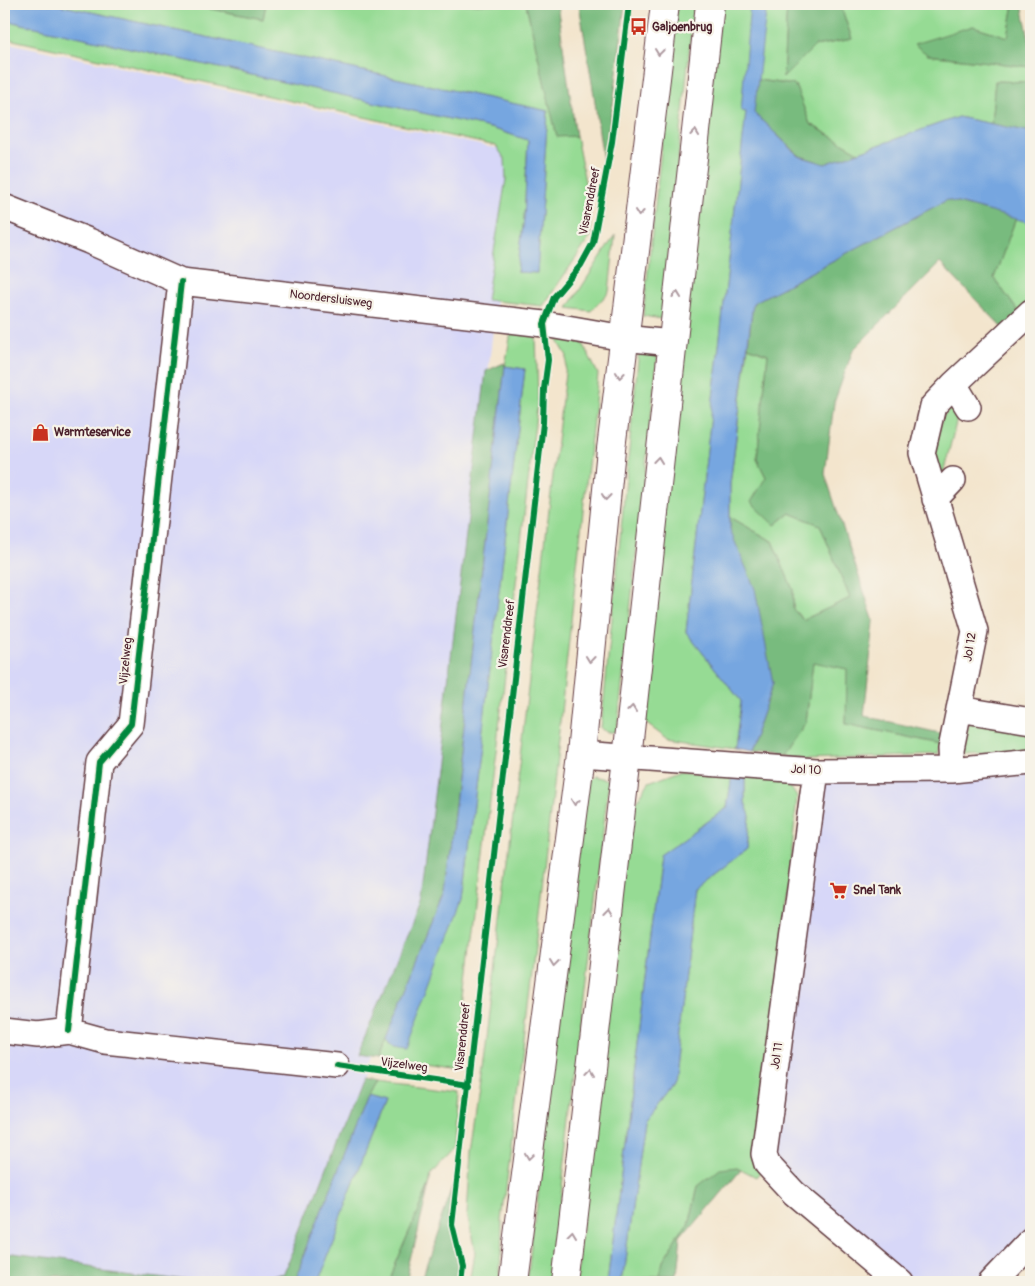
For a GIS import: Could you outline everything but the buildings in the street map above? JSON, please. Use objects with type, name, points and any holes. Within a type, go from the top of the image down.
[{"type":"main road","points":[[512,1282],[581,754],[624,338],[665,4]]},
{"type":"main road","points":[[566,1282],[710,4]]},
{"type":"street","name":"Noordersluisweg","points":[[4,207],[89,241],[181,282],[544,324],[624,338],[672,343]]},
{"type":"street","name":"Vijzelweg","points":[[69,1031],[99,762],[130,724],[181,282]]},
{"type":"street","name":"Jol 12","points":[[952,770],[951,749],[975,631],[934,499],[922,453],[934,406],[954,384],[1031,312]]},
{"type":"street","points":[[954,384],[968,406]]},
{"type":"street","points":[[934,499],[952,480]]},
{"type":"street","points":[[958,709],[1031,721]]},
{"type":"street","name":"Jol 10","points":[[581,754],[816,771],[952,770],[1031,762]]},
{"type":"street","name":"Jol 11","points":[[816,771],[764,1154],[768,1164],[794,1193],[900,1282]]},
{"type":"street","points":[[4,1031],[38,1035],[69,1031],[106,1040],[337,1066]]},
{"type":"street","points":[[991,1282],[1031,1240]]},
{"type":"shaded area","points":[[4,42],[512,152],[432,895],[286,1282],[168,1282],[4,1267]]},
{"type":"shaded area","points":[[1031,761],[1031,1251],[1004,1282],[900,1282],[763,1162],[814,771]]},
{"type":"green space","points":[[54,4],[185,4],[263,19],[266,4],[526,4],[557,136],[576,136],[589,202],[591,236],[543,306],[486,300],[506,179],[505,159],[496,146],[4,38],[4,20],[490,128],[528,140],[524,219],[517,272],[537,273],[548,111]]},
{"type":"green space","points":[[185,4],[266,4],[263,19]]},
{"type":"green space","points":[[526,4],[557,4],[576,136],[557,137]]},
{"type":"green space","points":[[579,4],[625,4],[614,99],[603,161],[594,95]]},
{"type":"green space","points":[[677,4],[694,4],[662,319],[643,316]]},
{"type":"green space","points":[[721,4],[787,4],[783,78],[815,46],[852,39],[840,4],[1014,4],[1008,37],[973,26],[928,55],[1031,67],[1031,85],[1027,82],[995,81],[991,124],[958,117],[859,152],[810,124],[795,85],[750,79],[686,632],[741,701],[735,749],[667,739],[640,719]]},
{"type":"green space","points":[[787,4],[840,4],[852,39],[815,46],[783,78]]},
{"type":"green space","points":[[1014,4],[1022,4],[1031,49],[1031,67],[928,55],[914,44],[973,26],[1008,37]]},
{"type":"green space","points":[[750,79],[795,85],[810,124],[859,152],[825,164],[800,156],[746,106]]},
{"type":"green space","points":[[995,81],[1027,82],[1031,85],[1031,132],[991,124]]},
{"type":"green space","points":[[947,200],[1016,218],[994,278],[1020,314],[1004,329],[940,263],[853,350],[834,403],[825,474],[874,622],[864,716],[944,734],[941,744],[846,724],[847,669],[813,662],[806,722],[782,756],[749,752],[773,683],[730,530],[730,517],[772,541],[793,590],[793,609],[803,620],[850,598],[820,525],[790,513],[775,525],[751,502],[766,477],[757,459],[768,354],[748,347],[753,303]]},
{"type":"green space","points":[[1016,218],[1031,223],[1031,303],[1020,314],[994,278]]},
{"type":"green space","points":[[615,235],[609,292],[591,311],[568,308]]},
{"type":"green space","points":[[511,332],[536,336],[538,398],[464,1021],[461,1070],[378,1059],[386,1039],[389,1045],[396,1048],[463,899],[525,369],[505,366]]},
{"type":"green space","points":[[557,339],[583,343],[598,374],[538,923],[502,1221],[501,1282],[470,1282],[475,1253],[467,1214],[471,1152],[483,1072],[567,356]]},
{"type":"green space","points":[[748,347],[766,354],[768,353],[757,459],[766,477],[775,525],[790,513],[820,525],[850,598],[803,620],[793,609],[793,590],[772,541],[730,517],[730,484]]},
{"type":"green space","points":[[639,350],[658,352],[617,732],[607,732],[601,728]]},
{"type":"green space","points":[[504,363],[445,893],[378,1059],[357,1056],[421,902],[486,371]]},
{"type":"green space","points":[[959,400],[958,415],[939,490],[935,449],[942,417]]},
{"type":"green space","points":[[813,661],[848,669],[846,724],[941,744],[938,755],[806,760],[782,756],[806,722]]},
{"type":"green space","points":[[969,720],[1031,730],[1031,751],[962,754]]},
{"type":"green space","points":[[681,770],[732,775],[727,808],[660,855],[608,1282],[575,1282],[629,814],[649,782]]},
{"type":"green space","points":[[592,776],[609,780],[551,1282],[528,1282],[579,844],[584,784]]},
{"type":"green space","points":[[745,776],[785,779],[797,797],[761,1171],[756,1177],[737,1167],[698,1186],[689,1226],[662,1268],[659,1282],[622,1282],[644,1121],[672,1085],[695,889],[747,849],[750,816],[745,802]]},
{"type":"green space","points":[[361,1080],[375,1082],[367,1097],[294,1282],[270,1282],[282,1278],[288,1267]]},
{"type":"green space","points":[[375,1082],[459,1092],[455,1149],[431,1175],[429,1185],[387,1282],[315,1282],[385,1102],[367,1097]]},
{"type":"green space","points":[[737,1167],[741,1170],[681,1241],[677,1282],[659,1282],[662,1268],[689,1226],[698,1186],[720,1169]]},
{"type":"green space","points":[[429,1185],[405,1282],[387,1282]]},
{"type":"green space","points":[[452,1187],[447,1227],[458,1263],[455,1282],[419,1282]]},
{"type":"green space","points":[[4,1256],[20,1258],[199,1282],[4,1282]]},
{"type":"water","points":[[4,4],[54,4],[548,111],[537,273],[517,272],[524,219],[528,140],[490,128],[4,20]]},
{"type":"water","points":[[750,4],[767,4],[754,113],[799,156],[825,164],[958,117],[1031,132],[1031,223],[947,200],[753,303],[730,484],[730,530],[755,589],[773,683],[749,752],[735,749],[741,701],[686,632],[746,112],[741,111]]},
{"type":"water","points":[[505,366],[525,369],[463,899],[407,1049],[400,1048],[392,1046],[386,1039],[445,893]]},
{"type":"water","points":[[732,775],[745,776],[745,802],[750,816],[747,849],[695,889],[672,1085],[644,1121],[622,1282],[608,1282],[660,855],[727,808]]},
{"type":"water","points":[[367,1097],[385,1102],[315,1282],[294,1282]]},
{"type":"cycle path","name":"Visarenddreef","points":[[460,1282],[462,1266],[452,1225],[543,423],[544,389],[548,360],[544,324],[554,297],[581,265],[593,243],[612,142],[629,4]]},
{"type":"cycle path","points":[[69,1031],[99,762],[131,724],[181,282]]},
{"type":"cycle path","points":[[337,1066],[469,1085]]},
{"type":"place","name":"Galjoenbrug","points":[[638,27]]},
{"type":"place","name":"Warmteservice","points":[[40,432]]},
{"type":"place","name":"Snel Tank","points":[[839,890]]}]
